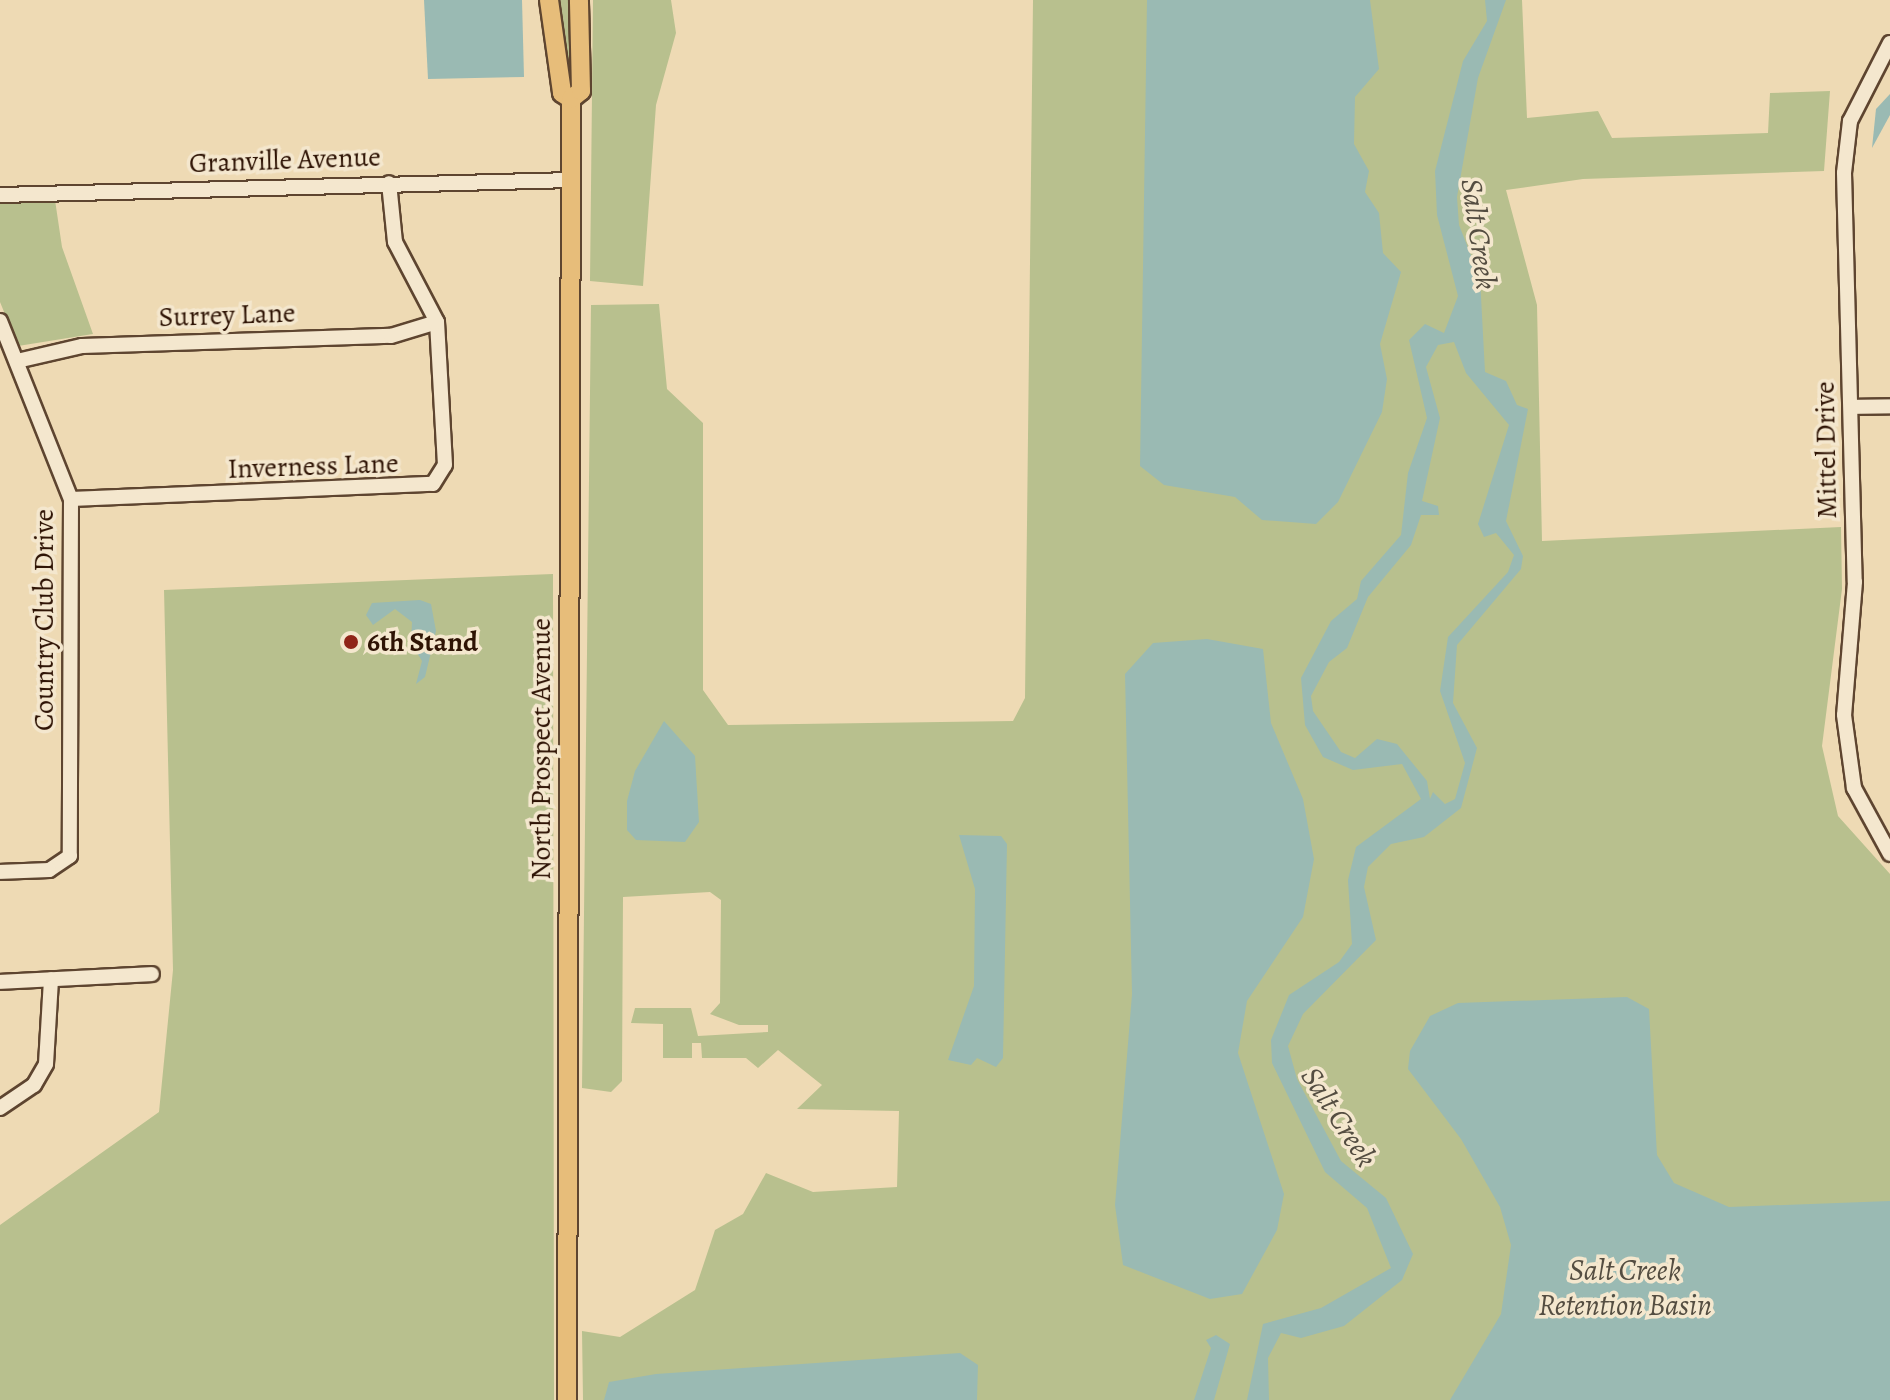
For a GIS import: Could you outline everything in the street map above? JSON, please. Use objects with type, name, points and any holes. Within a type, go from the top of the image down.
[{"type":"main road","name":"North Prospect Avenue","points":[[549,0],[562,93],[571,99]]},
{"type":"main road","name":"North Prospect Avenue","points":[[571,99],[581,91],[579,0]]},
{"type":"main road","name":"North Prospect Avenue","points":[[567,1400],[571,99]]},
{"type":"street","name":"Mittel Drive","points":[[1890,43],[1850,121],[1844,173],[1855,582],[1844,756],[1866,822],[1890,854]]},
{"type":"street","name":"Granville Avenue","points":[[0,195],[572,180]]},
{"type":"street","name":"Inverness Lane","points":[[71,499],[433,484],[445,465],[437,322],[395,242],[389,183]]},
{"type":"street","name":"Country Club Drive","points":[[0,321],[71,499],[70,856],[49,870],[0,872]]},
{"type":"street","name":"Surrey Lane","points":[[17,361],[82,346],[391,336],[437,322]]},
{"type":"street","points":[[1851,407],[1890,406]]},
{"type":"street","points":[[0,982],[152,974]]},
{"type":"street","points":[[0,1108],[34,1085],[46,1064],[51,979]]},
{"type":"green space","points":[[555,0],[569,0],[575,87],[567,87]]},
{"type":"green space","points":[[593,0],[671,0],[676,33],[656,105],[643,286],[590,281]]},
{"type":"green space","points":[[1033,0],[1522,0],[1527,118],[1598,111],[1612,138],[1768,133],[1770,93],[1830,91],[1824,171],[1583,179],[1506,190],[1537,305],[1542,541],[1841,527],[1842,589],[1822,746],[1838,816],[1890,874],[1890,1400],[583,1400],[582,1331],[620,1337],[695,1290],[715,1230],[743,1214],[766,1173],[813,1192],[897,1187],[899,1111],[797,1109],[822,1085],[778,1050],[758,1068],[746,1058],[702,1058],[701,1043],[692,1043],[692,1058],[663,1058],[663,1024],[631,1023],[635,1008],[691,1008],[698,1036],[768,1032],[768,1025],[739,1025],[710,1014],[720,1003],[721,900],[710,892],[623,897],[622,1081],[611,1092],[582,1088],[591,305],[659,304],[667,389],[703,423],[703,690],[728,725],[1013,721],[1025,698]]},
{"type":"green space","points":[[55,200],[62,247],[93,334],[18,346],[0,302],[0,203]]},
{"type":"green space","points":[[553,574],[554,1400],[0,1400],[0,1225],[159,1112],[173,970],[164,590]]},
{"type":"water","points":[[424,0],[522,0],[524,77],[428,79]]},
{"type":"water","points":[[1147,0],[1370,0],[1379,69],[1355,97],[1354,144],[1369,171],[1365,192],[1379,213],[1383,253],[1401,272],[1380,344],[1387,379],[1382,412],[1338,502],[1316,524],[1262,520],[1235,497],[1164,485],[1140,466]]},
{"type":"water","points":[[1485,0],[1506,0],[1478,78],[1457,197],[1459,225],[1480,278],[1485,372],[1506,381],[1517,405],[1528,409],[1506,521],[1523,556],[1521,569],[1457,645],[1453,703],[1477,748],[1461,808],[1424,837],[1391,844],[1368,867],[1364,887],[1376,940],[1303,1014],[1288,1046],[1297,1079],[1341,1161],[1386,1198],[1413,1254],[1402,1280],[1344,1326],[1301,1338],[1281,1333],[1268,1358],[1269,1400],[1247,1400],[1263,1324],[1321,1308],[1391,1268],[1367,1208],[1325,1172],[1272,1063],[1271,1040],[1289,995],[1339,962],[1352,944],[1348,880],[1356,847],[1421,799],[1402,764],[1353,770],[1323,757],[1305,725],[1301,678],[1331,621],[1357,599],[1361,581],[1401,535],[1408,473],[1427,418],[1409,340],[1425,324],[1444,333],[1458,296],[1437,215],[1435,171],[1463,61],[1487,21]],"holes":[[[1454,342],[1466,373],[1509,425],[1478,524],[1484,537],[1496,533],[1514,555],[1508,572],[1448,637],[1440,691],[1465,763],[1455,799],[1445,804],[1433,792],[1430,799],[1427,781],[1397,744],[1377,739],[1355,758],[1341,752],[1313,711],[1311,696],[1329,662],[1347,648],[1368,597],[1411,545],[1421,515],[1439,515],[1438,506],[1422,501],[1440,418],[1426,367],[1438,345]]]},
{"type":"water","points":[[1890,94],[1890,115],[1872,148],[1876,109]]},
{"type":"water","points":[[420,600],[431,604],[436,631],[425,677],[416,684],[422,661],[411,643],[412,622],[395,609],[373,625],[366,615],[372,603]]},
{"type":"water","points":[[1207,639],[1263,649],[1271,723],[1303,799],[1314,859],[1303,917],[1247,1001],[1238,1053],[1284,1194],[1277,1230],[1242,1294],[1210,1299],[1123,1265],[1115,1205],[1132,994],[1125,674],[1153,643]]},
{"type":"water","points":[[664,721],[695,756],[699,822],[685,842],[636,840],[627,830],[627,801],[635,771]]},
{"type":"water","points":[[959,835],[1001,836],[1007,844],[1003,1058],[996,1067],[977,1058],[971,1065],[948,1060],[974,986],[975,889]]},
{"type":"water","name":"Salt Creek Retention Basin","points":[[1627,997],[1649,1009],[1657,1155],[1674,1183],[1729,1207],[1890,1201],[1890,1400],[1450,1400],[1501,1314],[1511,1245],[1500,1207],[1461,1139],[1408,1069],[1410,1051],[1430,1016],[1458,1003]]},
{"type":"water","points":[[1216,1335],[1230,1344],[1214,1400],[1194,1400],[1211,1348],[1206,1340]]},
{"type":"water","points":[[960,1353],[978,1365],[977,1400],[604,1400],[609,1382],[656,1374]]},
{"type":"place","name":"6th Stand","points":[[351,642]]},
{"type":"water label","name":"Salt Creek","points":[[1479,234]]},
{"type":"water label","name":"Salt Creek","points":[[1339,1117]]}]
